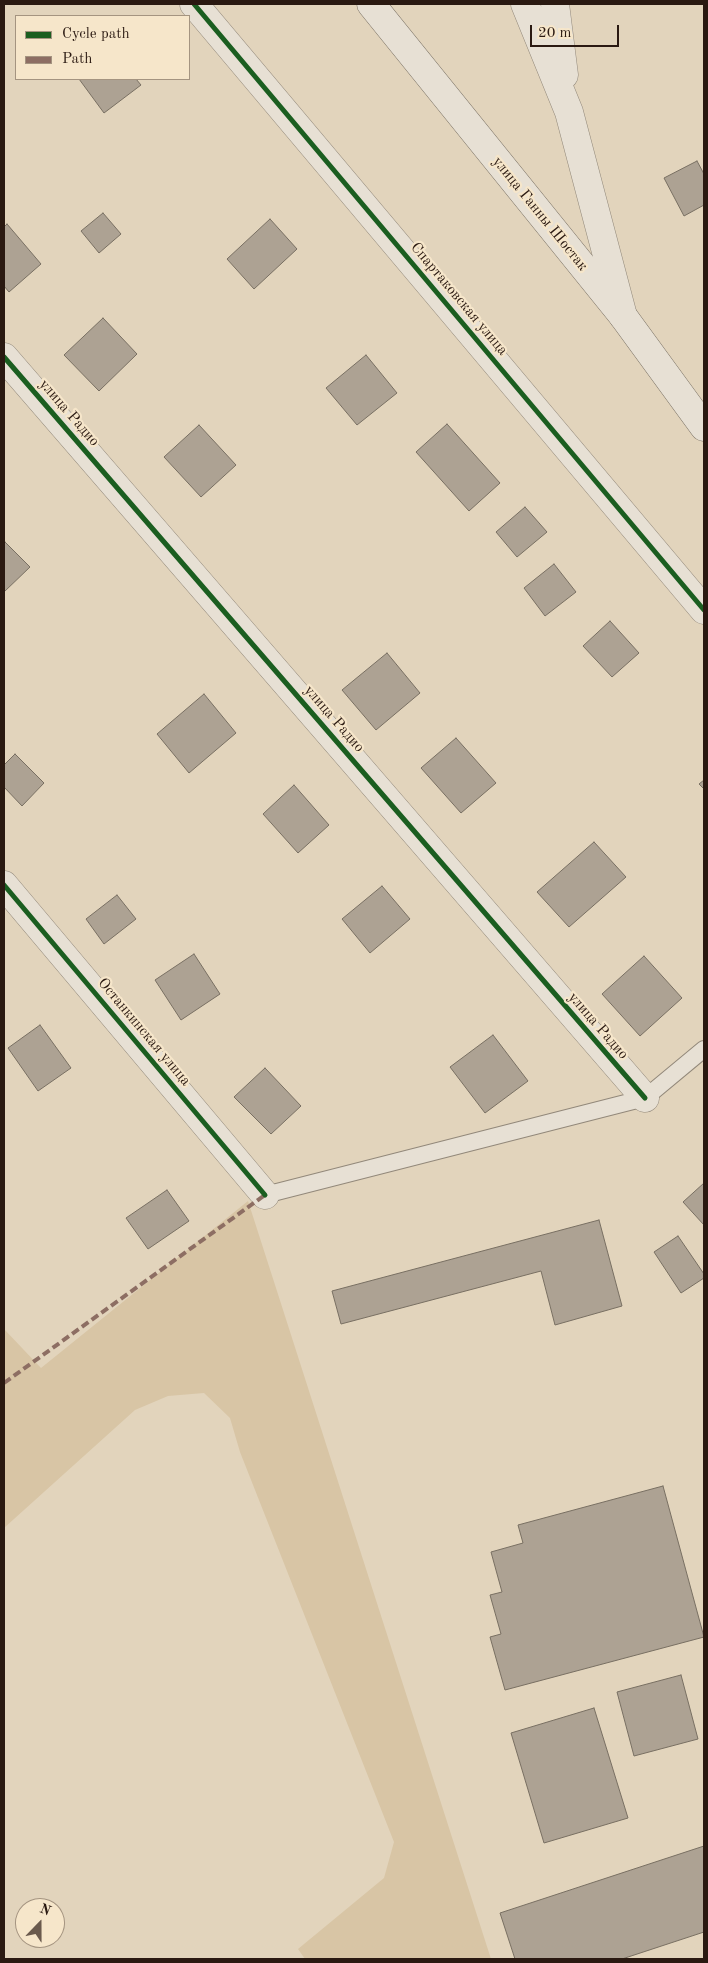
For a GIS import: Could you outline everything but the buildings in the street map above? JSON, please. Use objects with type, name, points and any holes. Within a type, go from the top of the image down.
[{"type":"street","name":"Спартаковская улица","points":[[194,4],[704,610]]},
{"type":"street","name":"улица Ганны Шостак","points":[[371,4],[623,316],[704,428]]},
{"type":"street","points":[[525,4],[569,112],[623,316]]},
{"type":"street","points":[[555,4],[569,112]]},
{"type":"street","name":"улица Радио","points":[[4,357],[645,1098]]},
{"type":"street","name":"Останкинская улица","points":[[4,885],[265,1195]]},
{"type":"lane","points":[[265,1195],[645,1098],[704,1049]]},
{"type":"shaded area","points":[[248,1201],[491,1959],[305,1959],[298,1949],[384,1878],[394,1842],[240,1452],[230,1418],[204,1393],[168,1396],[135,1410],[4,1528],[4,1329],[41,1368]]},
{"type":"marked path","points":[[4,1383],[265,1195]]},
{"type":"cycle path","points":[[194,4],[704,610]]},
{"type":"cycle path","points":[[4,357],[645,1098]]},
{"type":"cycle path","points":[[4,885],[265,1195]]}]
